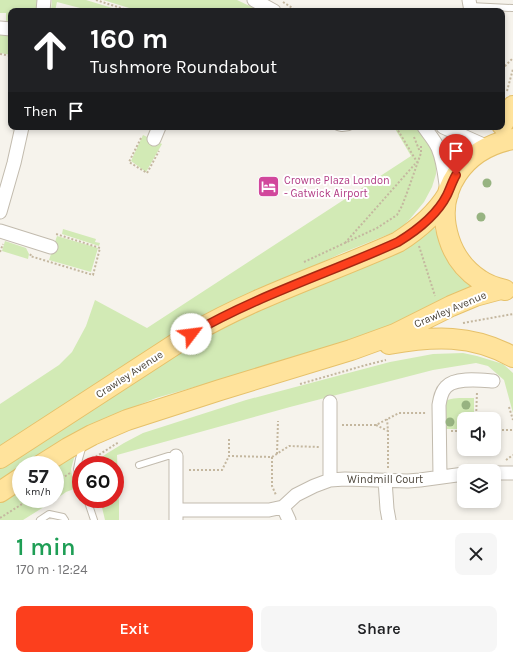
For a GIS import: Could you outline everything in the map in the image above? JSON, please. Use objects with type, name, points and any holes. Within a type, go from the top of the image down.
[{"type":"main road","points":[[505,115],[509,100]]},
{"type":"main road","points":[[488,147],[499,130]]},
{"type":"main road","points":[[508,292],[479,280],[463,265],[451,246],[445,225],[445,208],[452,182],[463,166],[479,152],[488,147],[513,139]]},
{"type":"main road","name":"Crawley Avenue","points":[[0,458],[210,323],[247,305],[398,242],[430,216],[439,207],[448,194]]},
{"type":"main road","name":"Crawley Avenue","points":[[55,456],[84,439],[105,429],[148,413],[351,350],[395,334],[441,311],[487,293],[508,292]]},
{"type":"main road","points":[[351,350],[410,340],[440,339],[471,341],[494,348],[513,357]]},
{"type":"main road","points":[[0,492],[12,484]]},
{"type":"street","points":[[254,0],[269,8]]},
{"type":"street","points":[[0,212],[14,163],[21,130]]},
{"type":"street","points":[[418,130],[429,134],[438,149],[448,194]]},
{"type":"street","points":[[451,130],[488,147]]},
{"type":"street","points":[[0,231],[51,246]]},
{"type":"street","points":[[440,477],[439,405],[441,395],[446,387],[454,382],[465,380],[493,381]]},
{"type":"street","points":[[330,402],[330,480]]},
{"type":"street","points":[[176,456],[176,515]]},
{"type":"street","points":[[501,473],[513,473]]},
{"type":"street","name":"Windmill Court","points":[[176,515],[269,510],[282,507],[296,496],[314,486],[330,480],[408,481],[457,475]]},
{"type":"street","points":[[386,480],[389,520]]},
{"type":"street","points":[[282,507],[289,520]]},
{"type":"lane","points":[[470,6],[512,8]]},
{"type":"lane","points":[[80,456],[84,439]]},
{"type":"lane","points":[[139,465],[168,456],[176,456]]},
{"type":"lane","points":[[90,508],[94,520]]},
{"type":"lane","points":[[40,520],[49,514],[65,520]]},
{"type":"path","points":[[96,0],[121,8]]},
{"type":"path","points":[[280,0],[284,1],[293,8]]},
{"type":"path","points":[[505,66],[513,58]]},
{"type":"path","points":[[509,100],[513,69]]},
{"type":"path","points":[[398,130],[417,162]]},
{"type":"path","points":[[418,130],[421,153]]},
{"type":"path","points":[[417,162],[344,243],[377,228],[397,215],[408,190],[421,153],[422,146]]},
{"type":"path","points":[[412,232],[421,251],[435,297]]},
{"type":"path","points":[[457,324],[513,314]]},
{"type":"path","points":[[294,385],[392,359]]},
{"type":"path","points":[[476,412],[477,380]]},
{"type":"path","points":[[509,407],[513,420]]},
{"type":"path","points":[[330,425],[376,425],[399,413],[439,413]]},
{"type":"path","points":[[386,480],[388,419]]},
{"type":"path","points":[[277,454],[278,421]]},
{"type":"path","points":[[376,425],[388,431]]},
{"type":"path","points":[[502,430],[513,430]]},
{"type":"path","points":[[176,470],[222,470],[229,456],[229,439]]},
{"type":"path","points":[[97,456],[123,440]]},
{"type":"path","points":[[229,456],[272,457],[288,446],[330,447]]},
{"type":"path","points":[[272,457],[272,486],[282,507]]},
{"type":"path","points":[[0,518],[16,508]]},
{"type":"green space","points":[[0,0],[37,0],[36,8],[8,8],[8,24],[6,20],[6,13],[0,13]]},
{"type":"green space","points":[[52,0],[86,0],[112,8],[80,8],[57,2],[56,8],[51,8]]},
{"type":"green space","points":[[103,0],[237,0],[254,8],[129,8]]},
{"type":"green space","points":[[0,35],[8,35],[8,54],[0,53]]},
{"type":"green space","points":[[396,130],[419,130],[433,149],[436,165],[436,174],[432,187],[424,202],[400,229],[342,253],[254,294],[0,451],[0,404],[59,365],[72,352],[86,326],[95,300],[147,328],[411,156]]},
{"type":"green space","points":[[143,135],[162,144],[146,172],[131,161]]},
{"type":"green space","points":[[432,221],[443,250],[473,288],[353,342],[156,398],[107,418],[71,436],[39,456],[18,456],[193,340]]},
{"type":"green space","points":[[63,229],[96,239],[95,242],[100,243],[99,246],[62,234]]},
{"type":"green space","points":[[57,236],[98,248],[91,272],[49,260]]},
{"type":"green space","points":[[5,241],[26,248],[29,254],[28,259],[2,251]]},
{"type":"green space","points":[[463,353],[503,364],[513,373],[513,413],[504,380],[488,366],[476,363],[433,370],[290,407],[117,456],[103,456],[143,433],[246,400],[390,362],[433,354]]},
{"type":"green space","points":[[455,398],[474,398],[474,412],[457,412],[457,429],[444,429],[445,403],[448,400]]},
{"type":"green space","points":[[76,451],[75,456],[72,456],[72,490],[64,493],[64,459]]},
{"type":"green space","points":[[12,460],[12,473],[0,481],[0,468]]},
{"type":"green space","points":[[12,490],[12,508],[42,508],[23,520],[0,520],[0,498]]},
{"type":"green space","points":[[102,508],[119,508],[119,520],[105,520]]},
{"type":"place","name":"Crowne Plaza London - Gatwick Airport","points":[[268,186]]},
{"type":"route","points":[[191,334],[224,315],[398,242],[412,232],[439,207],[448,194],[456,175]]}]
